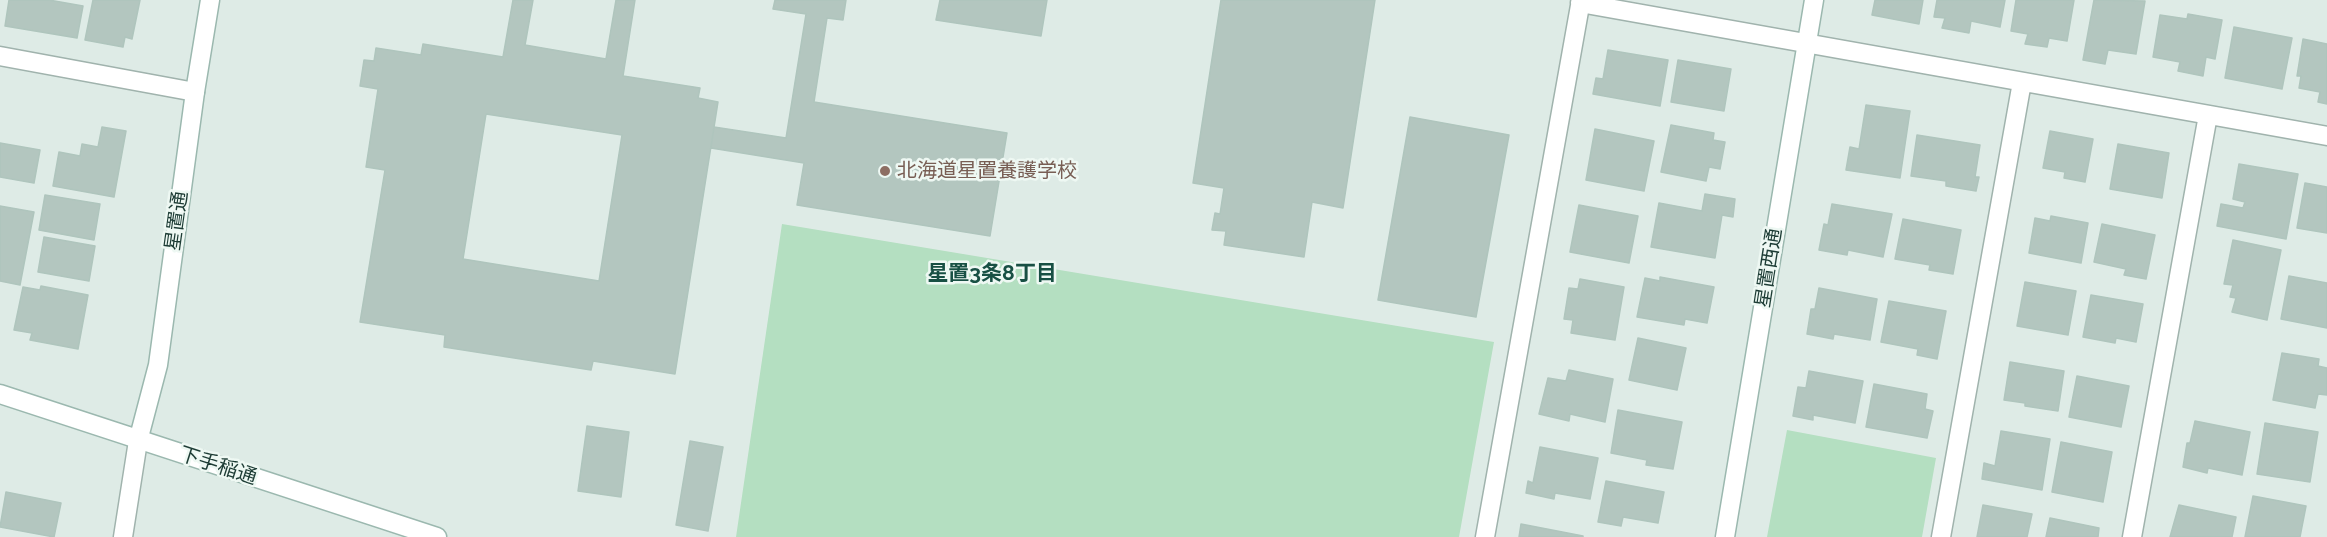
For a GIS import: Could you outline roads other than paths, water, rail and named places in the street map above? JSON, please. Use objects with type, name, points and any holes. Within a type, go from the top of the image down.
[{"type":"street","name":"星置通","points":[[123,537],[138,441],[158,365],[195,92],[210,0]]},
{"type":"street","name":"星置西通","points":[[1725,537],[1814,0]]},
{"type":"street","points":[[1485,537],[1581,2],[2327,136]]},
{"type":"street","points":[[0,56],[195,92]]},
{"type":"street","points":[[1941,537],[2022,82]]},
{"type":"street","points":[[2132,537],[2208,115]]},
{"type":"street","name":"下手稲通","points":[[0,394],[437,537]]},
{"type":"place","name":"北海道星置養護学校","points":[[885,171]]},
{"type":"district","name":"星置3条8丁目","points":[[992,274]]}]
